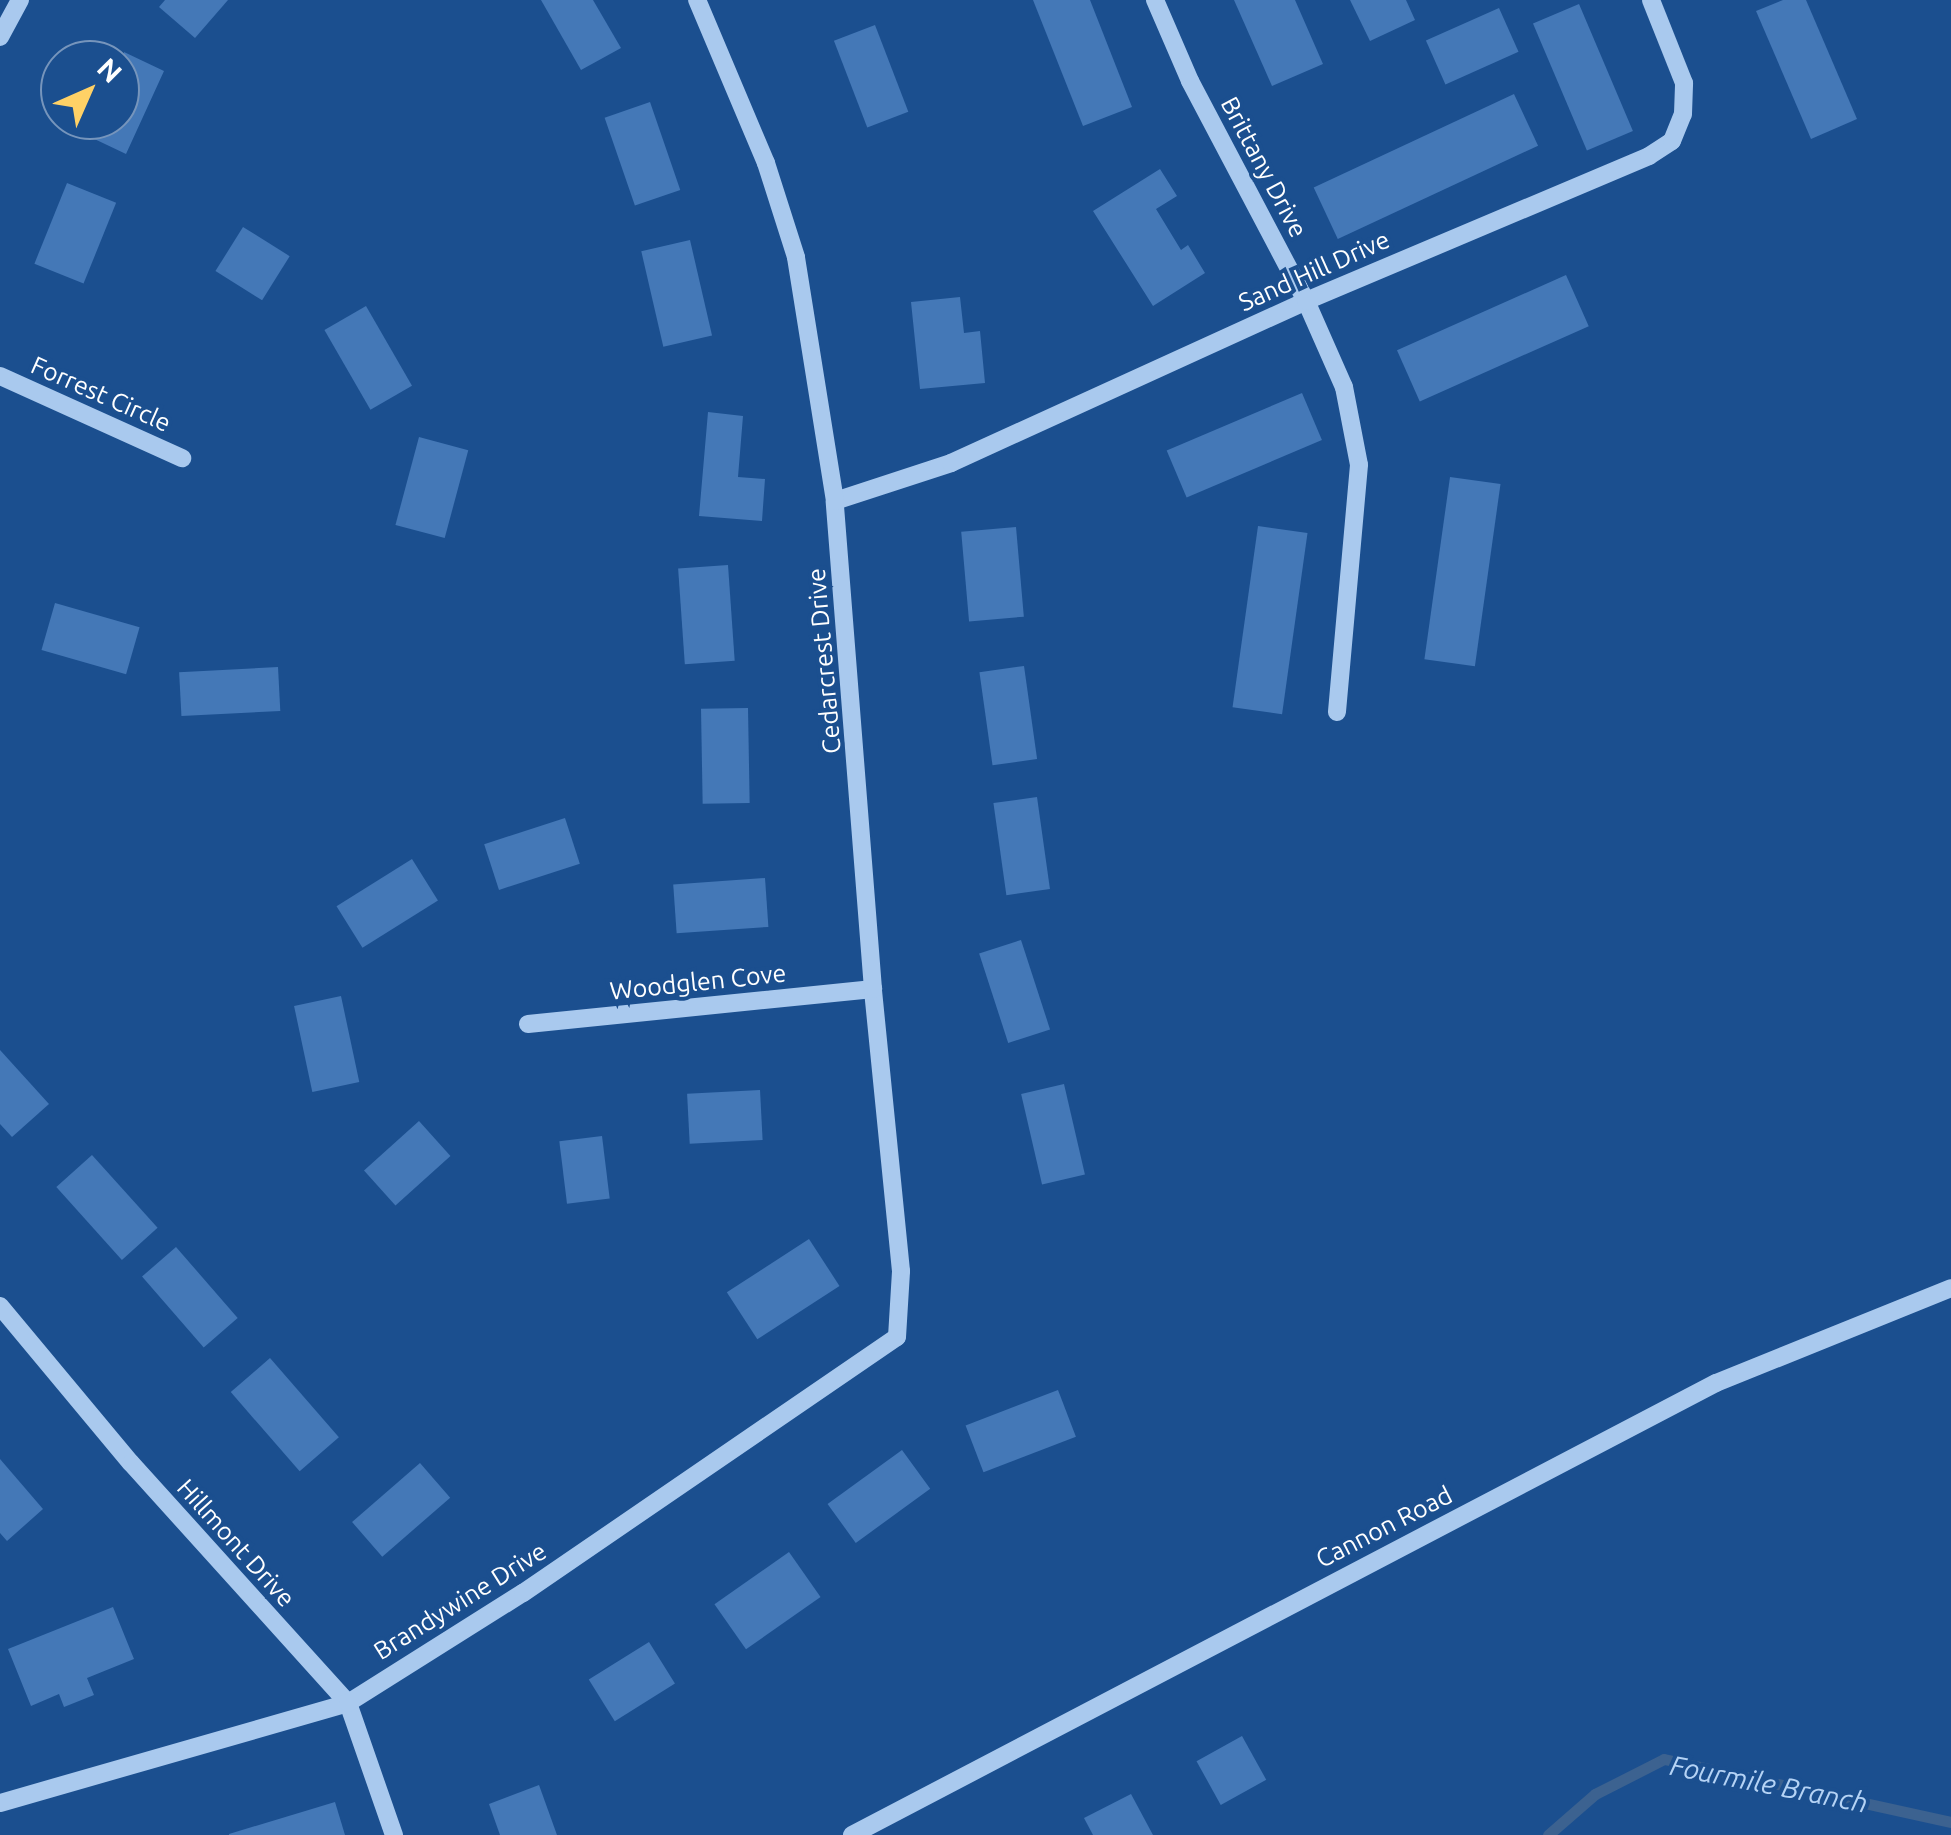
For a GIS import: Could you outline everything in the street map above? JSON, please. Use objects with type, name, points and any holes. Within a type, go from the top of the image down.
[{"type":"street","points":[[0,37],[20,0]]},
{"type":"street","name":"Cedarcrest Drive","points":[[696,0],[762,154],[796,258],[836,501],[873,989],[901,1271],[897,1337]]},
{"type":"street","name":"Brittany Drive","points":[[1155,0],[1190,81],[1306,300],[1344,386],[1359,465],[1337,712]]},
{"type":"street","name":"Sand Hill Drive","points":[[836,501],[951,463],[1306,300],[1649,156],[1672,141],[1684,114],[1684,84],[1650,0]]},
{"type":"street","name":"Forrest Circle","points":[[0,376],[182,458]]},
{"type":"street","name":"Woodglen Cove","points":[[528,1024],[873,989]]},
{"type":"street","name":"Cannon Road","points":[[852,1835],[1716,1383],[1951,1288]]},
{"type":"street","name":"Hillmont Drive","points":[[0,1306],[131,1464],[348,1703],[394,1835]]},
{"type":"street","name":"Brandywine Drive","points":[[0,1803],[348,1703],[523,1593],[897,1337]]},
{"type":"building","points":[[165,0],[228,0],[195,38],[159,7]]},
{"type":"building","points":[[541,0],[593,0],[621,48],[581,70]]},
{"type":"building","points":[[1033,0],[1090,0],[1132,107],[1083,126]]},
{"type":"building","points":[[1234,0],[1295,0],[1323,64],[1272,86]]},
{"type":"building","points":[[1350,0],[1406,0],[1415,20],[1370,41]]},
{"type":"building","points":[[1783,0],[1806,0],[1857,119],[1811,139],[1756,11]]},
{"type":"building","points":[[1579,4],[1633,131],[1587,151],[1533,24]]},
{"type":"building","points":[[1499,8],[1519,52],[1445,84],[1426,41]]},
{"type":"building","points":[[875,25],[908,112],[867,128],[834,41]]},
{"type":"building","points":[[140,60],[164,71],[140,123]]},
{"type":"building","points":[[1514,94],[1538,146],[1338,239],[1314,187]]},
{"type":"building","points":[[650,102],[680,190],[635,206],[605,118]]},
{"type":"building","points":[[97,140],[132,140],[126,154]]},
{"type":"building","points":[[1160,169],[1177,196],[1156,209],[1181,250],[1188,245],[1205,273],[1153,306],[1093,211]]},
{"type":"building","points":[[67,183],[116,203],[84,284],[34,264]]},
{"type":"building","points":[[243,227],[290,256],[262,300],[215,271]]},
{"type":"building","points":[[690,240],[712,335],[663,347],[641,251]]},
{"type":"building","points":[[1566,275],[1589,326],[1420,401],[1397,350]]},
{"type":"building","points":[[960,297],[964,333],[980,331],[985,383],[920,389],[911,302]]},
{"type":"building","points":[[366,306],[412,386],[370,410],[324,330]]},
{"type":"building","points":[[1302,393],[1322,440],[1187,497],[1167,450]]},
{"type":"building","points":[[708,412],[743,416],[738,477],[765,479],[762,521],[699,516]]},
{"type":"building","points":[[419,437],[468,450],[445,538],[395,525]]},
{"type":"building","points":[[1450,477],[1501,484],[1475,666],[1424,659]]},
{"type":"building","points":[[1258,526],[1308,533],[1282,714],[1233,707]]},
{"type":"building","points":[[1016,527],[1024,617],[969,621],[961,532]]},
{"type":"building","points":[[728,565],[735,661],[685,664],[678,568]]},
{"type":"building","points":[[55,603],[140,627],[126,674],[41,650]]},
{"type":"building","points":[[1024,666],[1037,759],[993,765],[979,672]]},
{"type":"building","points":[[278,667],[280,711],[181,716],[179,672]]},
{"type":"building","points":[[748,708],[750,803],[703,804],[701,709]]},
{"type":"building","points":[[1037,797],[1050,889],[1006,895],[993,803]]},
{"type":"building","points":[[565,818],[580,864],[499,890],[484,844]]},
{"type":"building","points":[[412,859],[438,901],[362,948],[337,906]]},
{"type":"building","points":[[765,878],[768,927],[677,933],[673,884]]},
{"type":"building","points":[[1021,940],[1050,1029],[1008,1043],[979,954]]},
{"type":"building","points":[[341,996],[359,1082],[312,1092],[294,1006]]},
{"type":"building","points":[[0,1050],[49,1104],[12,1137],[0,1124]]},
{"type":"building","points":[[1064,1084],[1085,1175],[1042,1185],[1021,1094]]},
{"type":"building","points":[[760,1090],[763,1140],[690,1144],[687,1094]]},
{"type":"building","points":[[419,1121],[450,1156],[395,1205],[364,1171]]},
{"type":"building","points":[[602,1136],[610,1199],[567,1204],[559,1141]]},
{"type":"building","points":[[92,1155],[158,1228],[122,1260],[56,1187]]},
{"type":"building","points":[[809,1239],[839,1286],[757,1339],[727,1292]]},
{"type":"building","points":[[176,1247],[238,1318],[204,1347],[142,1277]]},
{"type":"building","points":[[270,1358],[339,1437],[300,1471],[231,1392]]},
{"type":"building","points":[[1058,1390],[1076,1437],[983,1472],[966,1425]]},
{"type":"building","points":[[902,1450],[930,1489],[856,1543],[828,1504]]},
{"type":"building","points":[[0,1459],[43,1509],[7,1541],[0,1533]]},
{"type":"building","points":[[420,1463],[450,1498],[382,1557],[352,1522]]},
{"type":"building","points":[[789,1552],[821,1597],[746,1649],[714,1604]]},
{"type":"building","points":[[113,1607],[134,1659],[87,1678],[94,1695],[64,1707],[59,1694],[31,1706],[8,1649]]},
{"type":"building","points":[[649,1642],[675,1684],[615,1721],[589,1680]]},
{"type":"building","points":[[1242,1736],[1266,1780],[1221,1805],[1197,1761]]},
{"type":"building","points":[[539,1785],[557,1835],[500,1835],[489,1804]]},
{"type":"building","points":[[1131,1794],[1153,1835],[1093,1835],[1084,1818]]},
{"type":"building","points":[[335,1802],[345,1835],[229,1835],[229,1834]]},
{"type":"waterway","name":"Fourmile Branch","points":[[1548,1835],[1595,1794],[1664,1759],[1951,1822]]}]
